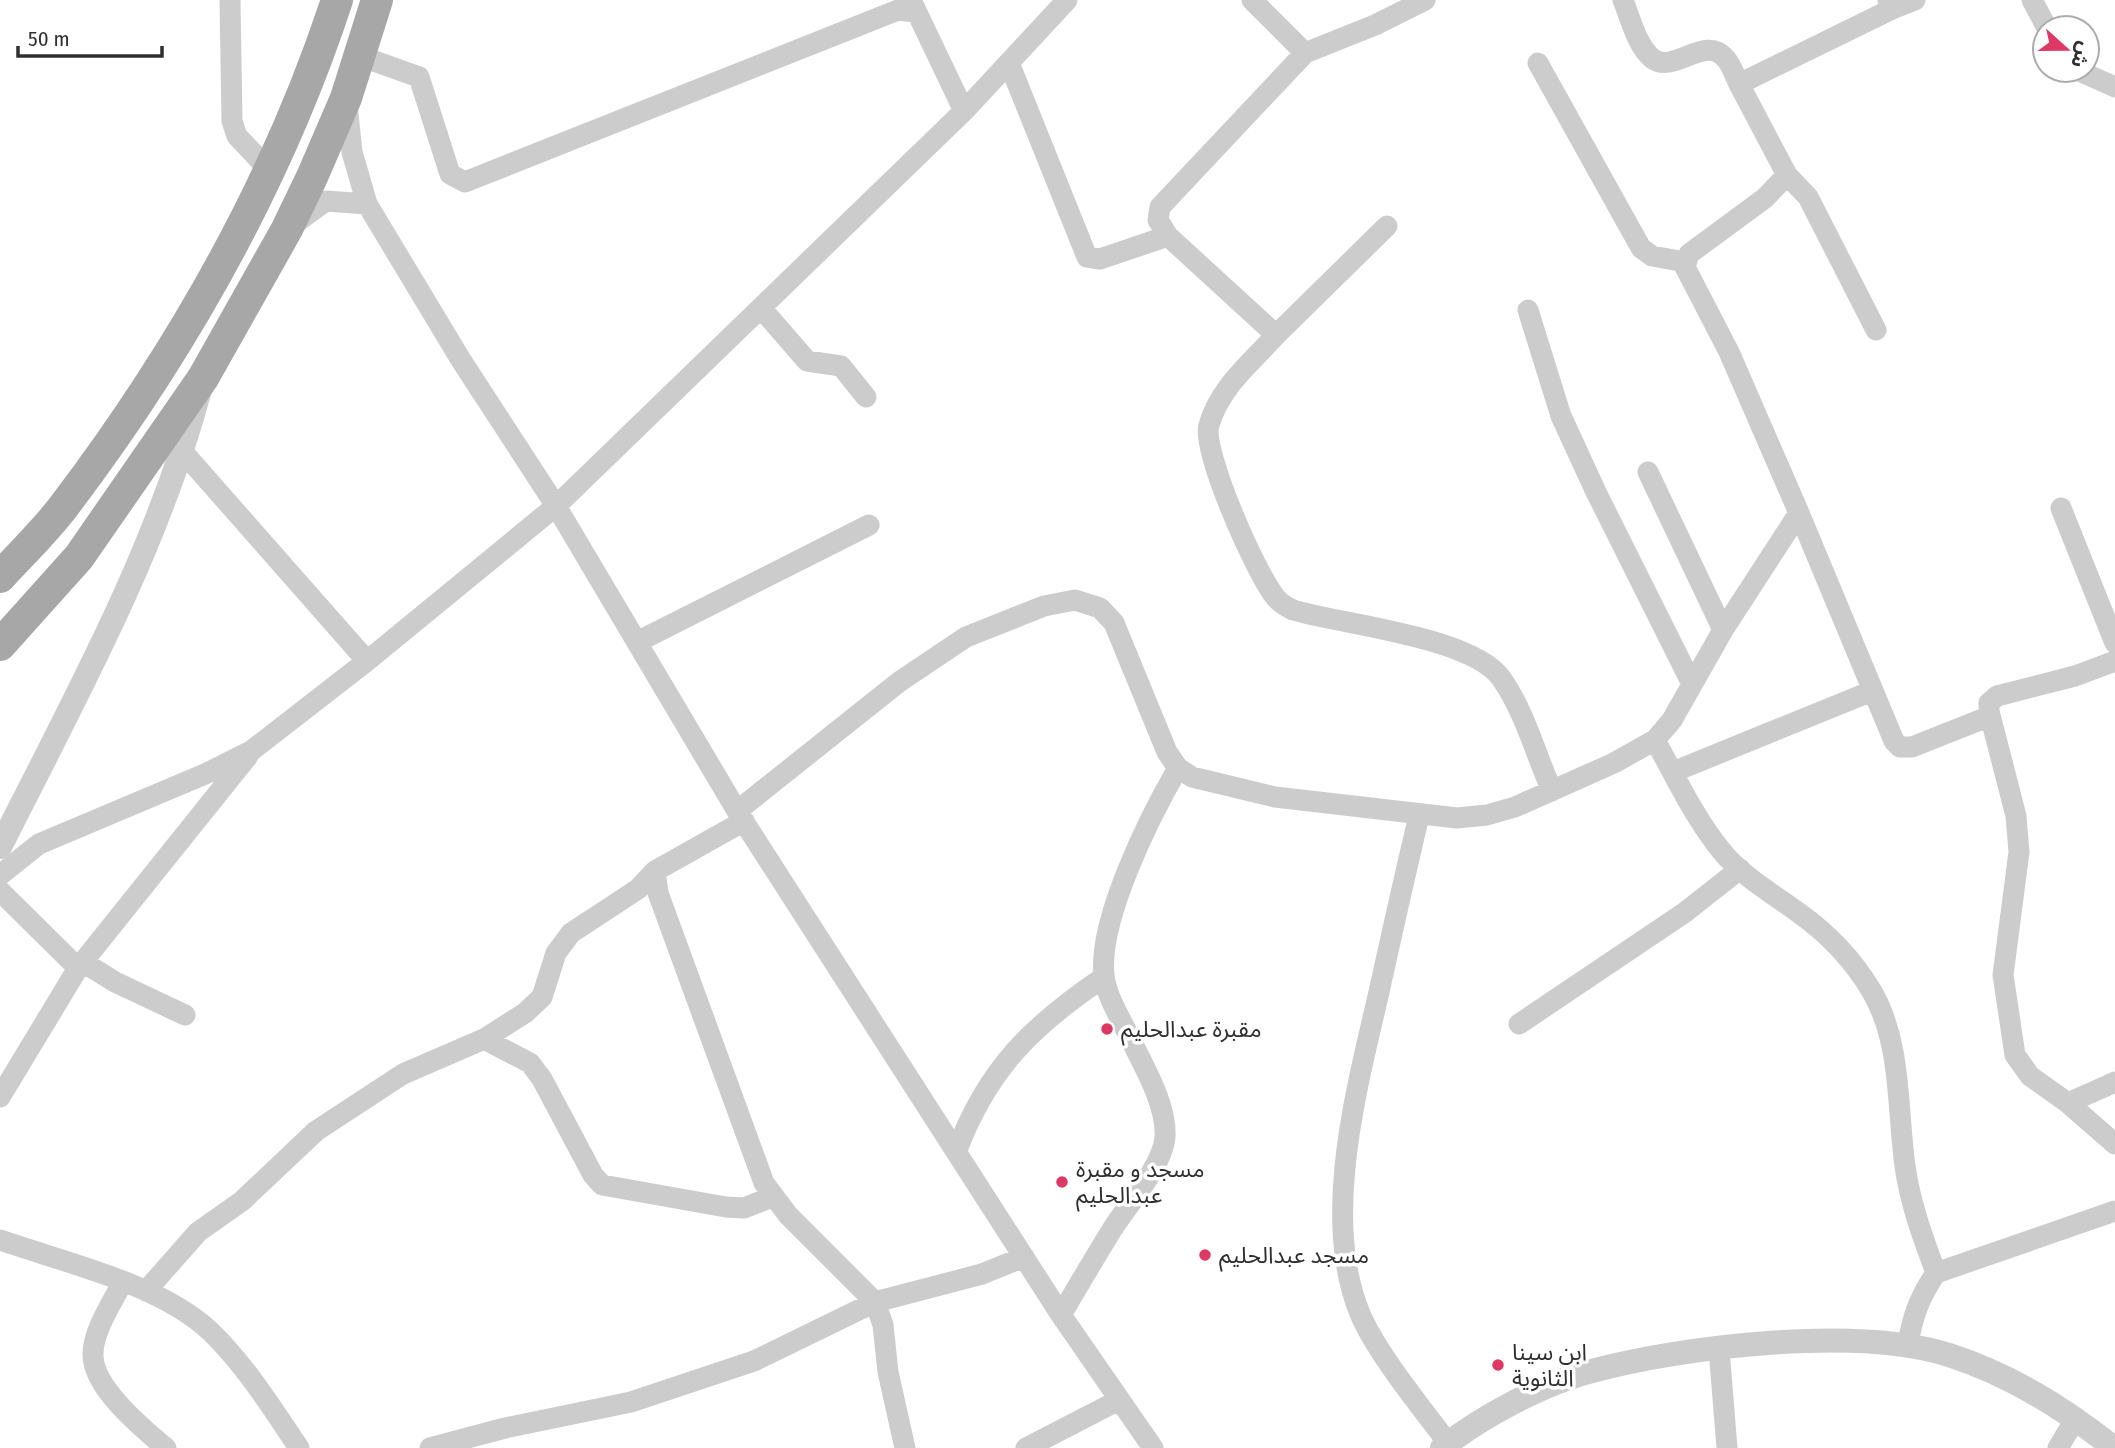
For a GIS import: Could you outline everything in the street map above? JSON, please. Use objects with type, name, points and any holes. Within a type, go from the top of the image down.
[{"type":"main road","points":[[0,577],[63,508],[160,368],[250,215],[322,47],[337,0]]},
{"type":"main road","points":[[0,645],[79,558],[203,378],[287,229],[346,98],[377,0]]},
{"type":"street","points":[[230,0],[232,121],[237,136],[270,171]]},
{"type":"street","points":[[0,875],[39,844],[205,774],[251,751],[367,661],[555,506],[964,111],[1067,0]]},
{"type":"street","points":[[1252,0],[1305,53]]},
{"type":"street","points":[[1276,335],[1168,236],[1158,220],[1160,207],[1305,53],[1375,25],[1425,0]]},
{"type":"street","points":[[1623,0],[1646,51],[1654,59],[1668,62],[1707,50],[1726,59],[1787,175],[1808,197],[1877,330]]},
{"type":"street","points":[[1739,83],[1890,4],[1915,0]]},
{"type":"street","points":[[360,56],[419,77],[450,174],[465,182],[913,6],[927,30],[964,111]]},
{"type":"street","points":[[1009,63],[1087,257],[1100,259],[1168,236]]},
{"type":"street","points":[[1538,63],[1641,248],[1652,256],[1685,262]]},
{"type":"street","points":[[346,98],[352,152],[367,204],[461,360],[555,506],[740,816],[1061,1315],[1153,1448]]},
{"type":"street","points":[[1787,175],[1765,198],[1689,254],[1685,262],[1686,273],[1729,352],[1894,741],[1900,747],[1912,747],[1990,716]]},
{"type":"street","points":[[287,229],[326,201],[367,204]]},
{"type":"street","points":[[1387,226],[1227,387],[1216,405],[1207,438],[1212,462],[1268,588],[1284,606],[1447,645],[1464,650],[1490,665],[1510,694],[1552,791]]},
{"type":"street","points":[[761,308],[807,360],[841,366],[866,397]]},
{"type":"street","points":[[1528,310],[1561,416],[1595,492],[1692,684]]},
{"type":"street","points":[[0,847],[119,605],[183,452],[203,378]]},
{"type":"street","points":[[183,452],[367,661]]},
{"type":"street","points":[[1648,472],[1723,630]]},
{"type":"street","points":[[2061,508],[2115,643]]},
{"type":"street","points":[[146,1291],[198,1232],[242,1201],[316,1131],[403,1074],[484,1039],[525,1013],[542,997],[561,942],[638,889],[655,871],[740,816],[899,682],[966,637],[1044,606],[1074,600],[1100,608],[1114,623],[1167,752],[1178,768],[1192,777],[1275,797],[1419,816],[1457,818],[1487,815],[1515,807],[1552,791],[1655,740],[1672,720],[1723,630],[1799,513]]},
{"type":"street","points":[[637,642],[869,525]]},
{"type":"street","points":[[2115,661],[2075,676],[1992,698],[1990,716],[2014,808],[2019,852],[2004,964],[2010,1035],[2021,1067],[2115,1144]]},
{"type":"street","points":[[1673,772],[1872,691]]},
{"type":"street","points":[[1655,740],[1710,834],[1740,869],[1802,915],[1847,956],[1872,992],[1887,1032],[1898,1090],[1905,1167],[1913,1202],[1936,1273]]},
{"type":"street","points":[[0,1097],[80,965],[251,751]]},
{"type":"street","points":[[1061,1315],[1153,1168],[1165,1138],[1164,1120],[1104,977],[1107,929],[1154,810],[1178,768]]},
{"type":"street","points":[[1419,816],[1369,1035],[1345,1166],[1343,1253],[1361,1316],[1445,1446],[1519,1400],[1590,1371],[1718,1349],[1841,1340],[1908,1345],[1949,1355],[2015,1381],[2076,1418],[2114,1448]]},
{"type":"street","points":[[1519,1024],[1684,913],[1740,869]]},
{"type":"street","points":[[655,871],[658,893],[764,1184],[772,1197],[874,1302],[883,1325],[888,1372],[905,1448]]},
{"type":"street","points":[[0,891],[80,965],[185,1015]]},
{"type":"street","points":[[957,1150],[970,1114],[998,1069],[1025,1037],[1059,1007],[1104,977]]},
{"type":"street","points":[[484,1039],[530,1063],[542,1079],[593,1175],[602,1185],[726,1207],[744,1208],[772,1197]]},
{"type":"street","points":[[2068,1104],[2115,1082]]},
{"type":"street","points":[[1908,1345],[1912,1320],[1921,1294],[1936,1273],[2115,1211]]},
{"type":"street","points":[[0,1240],[146,1291],[172,1303],[210,1331],[236,1358],[299,1448]]},
{"type":"street","points":[[430,1448],[506,1428],[631,1402],[754,1361],[874,1302],[982,1274],[1024,1257]]},
{"type":"street","points":[[122,1283],[96,1339],[93,1354],[95,1367],[112,1397],[166,1448]]},
{"type":"street","points":[[1718,1349],[1727,1448]]},
{"type":"street","points":[[1026,1448],[1119,1400]]},
{"type":"street","points":[[2058,1448],[2076,1418]]},
{"type":"place","name":"مقبرة عبدالحليم","points":[[1107,1029]]},
{"type":"place","name":"مسجد و مقبرة عبدالحليم","points":[[1062,1182]]},
{"type":"place","name":"مسجد عبدالحليم","points":[[1205,1255]]},
{"type":"place","name":"ابن سينا الثانوية","points":[[1498,1365]]}]
